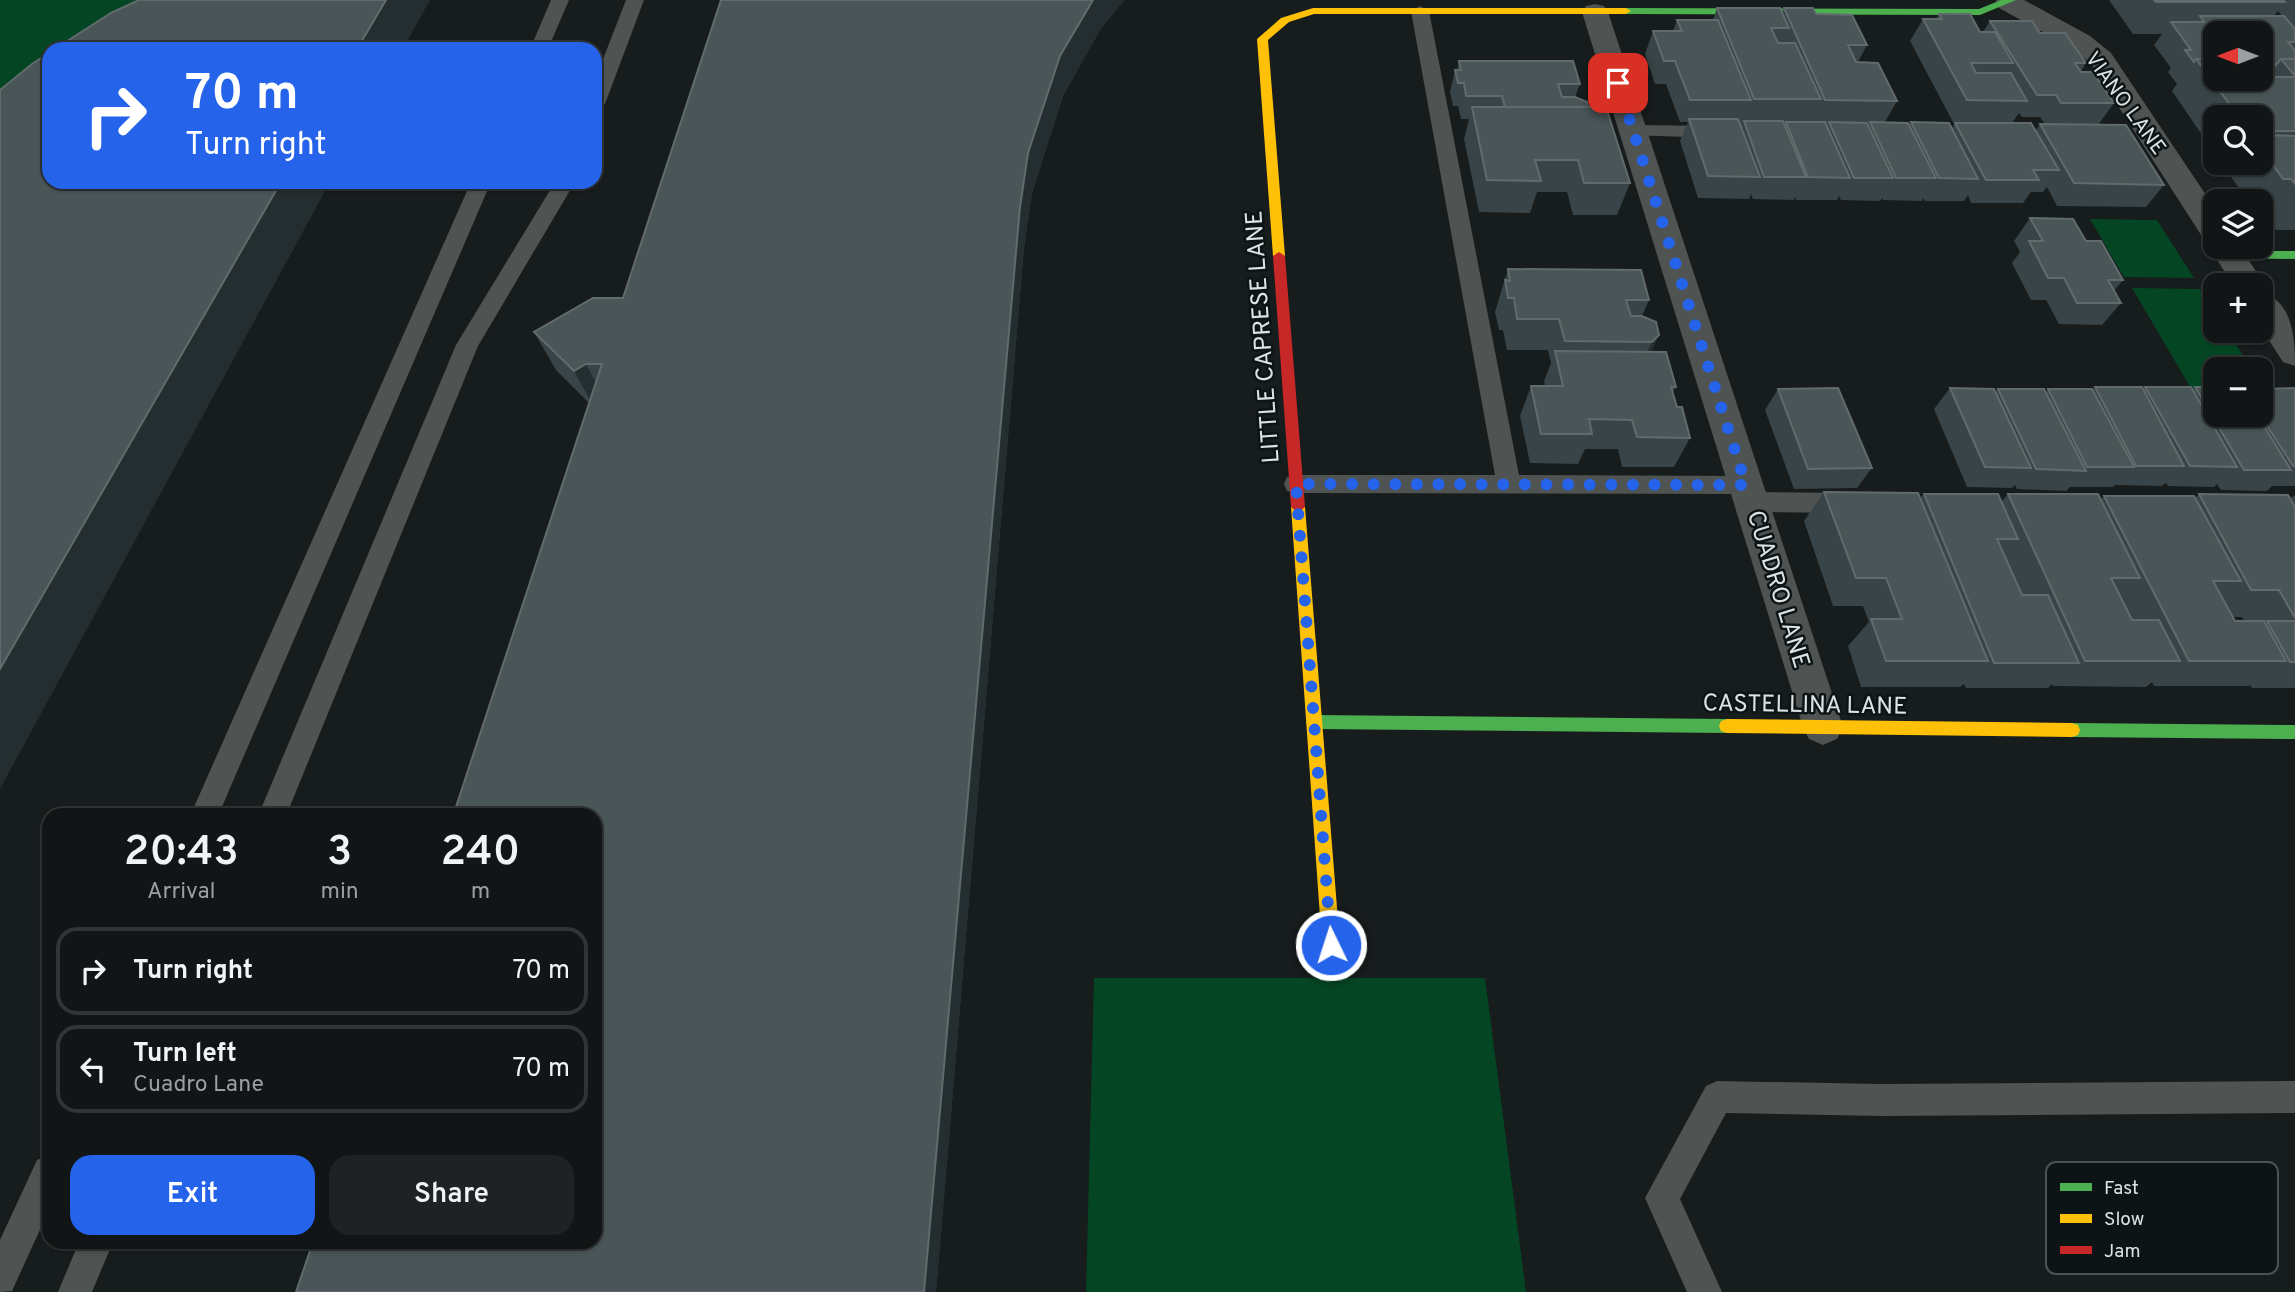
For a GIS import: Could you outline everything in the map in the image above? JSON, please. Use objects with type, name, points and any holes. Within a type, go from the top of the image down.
[{"type":"street","points":[[1420,11],[1980,12],[2010,1]]},
{"type":"street","name":"VIANO LANE","points":[[2010,1],[2081,42],[2101,59],[2136,133],[2203,219]]},
{"type":"street","name":"LITTLE CAPRESE LANE","points":[[1331,945],[1262,39],[1276,24],[1293,15],[1313,11],[1420,11]]},
{"type":"street","name":"CUADRO LANE","points":[[1595,12],[1823,727]]},
{"type":"street","points":[[2273,252],[2295,255]]},
{"type":"street","name":"VIANO LANE","points":[[2234,259],[2245,273]]},
{"type":"street","name":"VIANO LANE","points":[[2273,312],[2295,354]]},
{"type":"street","name":"CASTELLINA LANE","points":[[1314,722],[2295,732]]},
{"type":"lane","points":[[542,42],[560,0]]},
{"type":"lane","points":[[602,86],[635,0]]},
{"type":"lane","points":[[1420,11],[1509,484]]},
{"type":"lane","points":[[1634,131],[1745,132]]},
{"type":"lane","points":[[207,808],[478,189]]},
{"type":"lane","points":[[275,808],[467,345],[561,189]]},
{"type":"lane","points":[[1296,484],[1509,484],[1749,494],[1877,503]]},
{"type":"lane","points":[[1705,1292],[1662,1198],[1717,1097],[1881,1100],[2295,1097]]},
{"type":"lane","points":[[0,1279],[42,1187]]},
{"type":"lane","points":[[75,1292],[93,1249]]},
{"type":"green space","points":[[0,0],[206,0],[118,42],[42,42],[42,85],[0,112]]},
{"type":"green space","points":[[2090,219],[2157,220],[2194,278],[2124,277]]},
{"type":"green space","points":[[2132,288],[2200,289],[2203,294],[2203,343],[2235,343],[2244,357],[2203,357],[2203,390],[2192,390]]},
{"type":"green space","points":[[1094,978],[1485,978],[1526,1292],[1086,1292]]},
{"type":"building","points":[[139,0],[386,0],[361,42],[66,42],[111,13]]},
{"type":"building","points":[[721,0],[1093,0],[1060,56],[1028,153],[1020,207],[924,1292],[296,1292],[311,1249],[602,1249],[602,808],[456,808],[602,364],[586,364],[574,371],[534,332],[593,298],[623,298]]},
{"type":"building","points":[[2154,0],[2283,0],[2285,2],[2156,2]]},
{"type":"building","points":[[1717,8],[1780,8],[1789,28],[1771,28],[1778,43],[1795,43],[1821,99],[1754,99]]},
{"type":"building","points":[[1784,8],[1813,8],[1816,14],[1852,15],[1867,45],[1848,45],[1856,62],[1878,63],[1897,101],[1825,100]]},
{"type":"building","points":[[1939,14],[1970,14],[1980,32],[1995,32],[2013,63],[1971,63],[1976,73],[2011,73],[2027,101],[1967,100],[1923,19],[1942,19]]},
{"type":"building","points":[[2200,16],[2284,16],[2295,29],[2295,42],[2288,42],[2295,51],[2295,59],[2281,59],[2273,66],[2273,21],[2203,21]]},
{"type":"building","points":[[1677,20],[1718,20],[1751,100],[1690,100],[1675,61],[1664,61],[1653,31],[1682,31]]},
{"type":"building","points":[[1990,21],[2032,21],[2040,33],[2065,33],[2086,63],[2075,63],[2081,72],[2093,72],[2114,103],[2061,103],[2056,95],[2037,95]]},
{"type":"building","points":[[2171,22],[2203,22],[2203,59],[2196,59],[2194,62],[2185,50],[2191,50]]},
{"type":"building","points":[[42,58],[42,189],[277,189],[0,669],[0,90]]},
{"type":"building","points":[[2196,59],[2203,59],[2203,68]]},
{"type":"building","points":[[2281,59],[2295,59],[2295,76]]},
{"type":"building","points":[[1459,61],[1573,61],[1580,84],[1558,84],[1562,97],[1575,97],[1587,102],[1588,107],[1505,107],[1502,96],[1466,96],[1464,83],[1458,83],[1455,70],[1461,70]]},
{"type":"building","points":[[2273,77],[2295,77],[2295,131],[2273,131],[2273,105],[2230,105],[2220,91],[2273,91]]},
{"type":"building","points":[[1472,107],[1606,107],[1630,183],[1584,183],[1578,160],[1535,160],[1541,181],[1487,180]]},
{"type":"building","points":[[1689,119],[1738,119],[1760,177],[1708,176]]},
{"type":"building","points":[[1744,121],[1783,121],[1806,177],[1764,177]]},
{"type":"building","points":[[1786,122],[1825,122],[1850,178],[1808,177]]},
{"type":"building","points":[[1829,122],[1867,123],[1893,178],[1854,178]]},
{"type":"building","points":[[1870,122],[1908,123],[1936,178],[1896,178]]},
{"type":"building","points":[[1911,122],[1949,123],[1978,179],[1939,178]]},
{"type":"building","points":[[1955,123],[2031,123],[2059,170],[2033,170],[2039,180],[1986,180]]},
{"type":"building","points":[[2040,124],[2126,125],[2164,185],[2074,183]]},
{"type":"building","points":[[2273,135],[2295,136],[2295,184],[2291,179],[2283,179],[2273,165]]},
{"type":"building","points":[[2030,218],[2073,219],[2086,241],[2101,241],[2123,280],[2108,280],[2121,303],[2077,303],[2064,278],[2048,278],[2029,241],[2043,241]]},
{"type":"building","points":[[1508,269],[1641,270],[1649,300],[1626,300],[1631,316],[1642,316],[1656,322],[1659,335],[1652,342],[1565,341],[1559,319],[1517,319],[1514,298],[1508,298],[1505,280],[1510,281]]},
{"type":"building","points":[[1555,351],[1666,352],[1676,387],[1671,387],[1677,407],[1682,407],[1690,438],[1637,437],[1632,420],[1589,419],[1592,434],[1541,434],[1531,386],[1563,386]]},
{"type":"building","points":[[2095,387],[2142,387],[2184,466],[2136,466]]},
{"type":"building","points":[[2145,387],[2191,387],[2203,408],[2203,427],[2214,427],[2237,467],[2190,466]]},
{"type":"building","points":[[2195,387],[2203,387],[2203,401]]},
{"type":"building","points":[[1838,388],[1872,468],[1808,469],[1778,389]]},
{"type":"building","points":[[1950,388],[1994,389],[2031,468],[1985,467]]},
{"type":"building","points":[[2295,388],[2295,466],[2268,427],[2273,427],[2273,389]]},
{"type":"building","points":[[1998,389],[2044,389],[2086,471],[2036,469]]},
{"type":"building","points":[[2048,389],[2092,389],[2134,467],[2087,467]]},
{"type":"building","points":[[2219,427],[2264,427],[2291,470],[2244,470]]},
{"type":"building","points":[[1824,492],[1918,493],[1988,661],[1886,661],[1871,619],[1902,619],[1886,578],[1856,578]]},
{"type":"building","points":[[1924,494],[1998,494],[2018,539],[1997,539],[2022,595],[2048,595],[2079,663],[1994,663]]},
{"type":"building","points":[[2008,494],[2098,494],[2140,578],[2111,578],[2132,620],[2159,620],[2180,661],[2085,661]]},
{"type":"building","points":[[2199,494],[2288,495],[2295,507],[2295,618],[2279,590],[2251,590]]},
{"type":"building","points":[[2104,496],[2194,496],[2241,581],[2213,581],[2235,621],[2264,621],[2286,661],[2189,661]]},
{"type":"building","points":[[2267,621],[2295,621],[2295,662],[2290,662]]},
{"type":"traffic: fast","points":[[1626,11],[1980,12],[2011,0]]},
{"type":"traffic: fast","points":[[2273,255],[2295,255]]},
{"type":"traffic: fast","points":[[1314,722],[1727,726]]},
{"type":"traffic: fast","points":[[2072,730],[2295,732]]},
{"type":"traffic: slow","points":[[1279,256],[1262,39],[1285,20],[1313,11],[1626,11]]},
{"type":"traffic: slow","points":[[1298,507],[1331,945]]},
{"type":"traffic: slow","points":[[1727,726],[2072,730]]},
{"type":"traffic: jam","points":[[1279,256],[1298,507]]},
{"type":"route","points":[[1331,945],[1296,484],[1746,485],[1618,83]]}]
